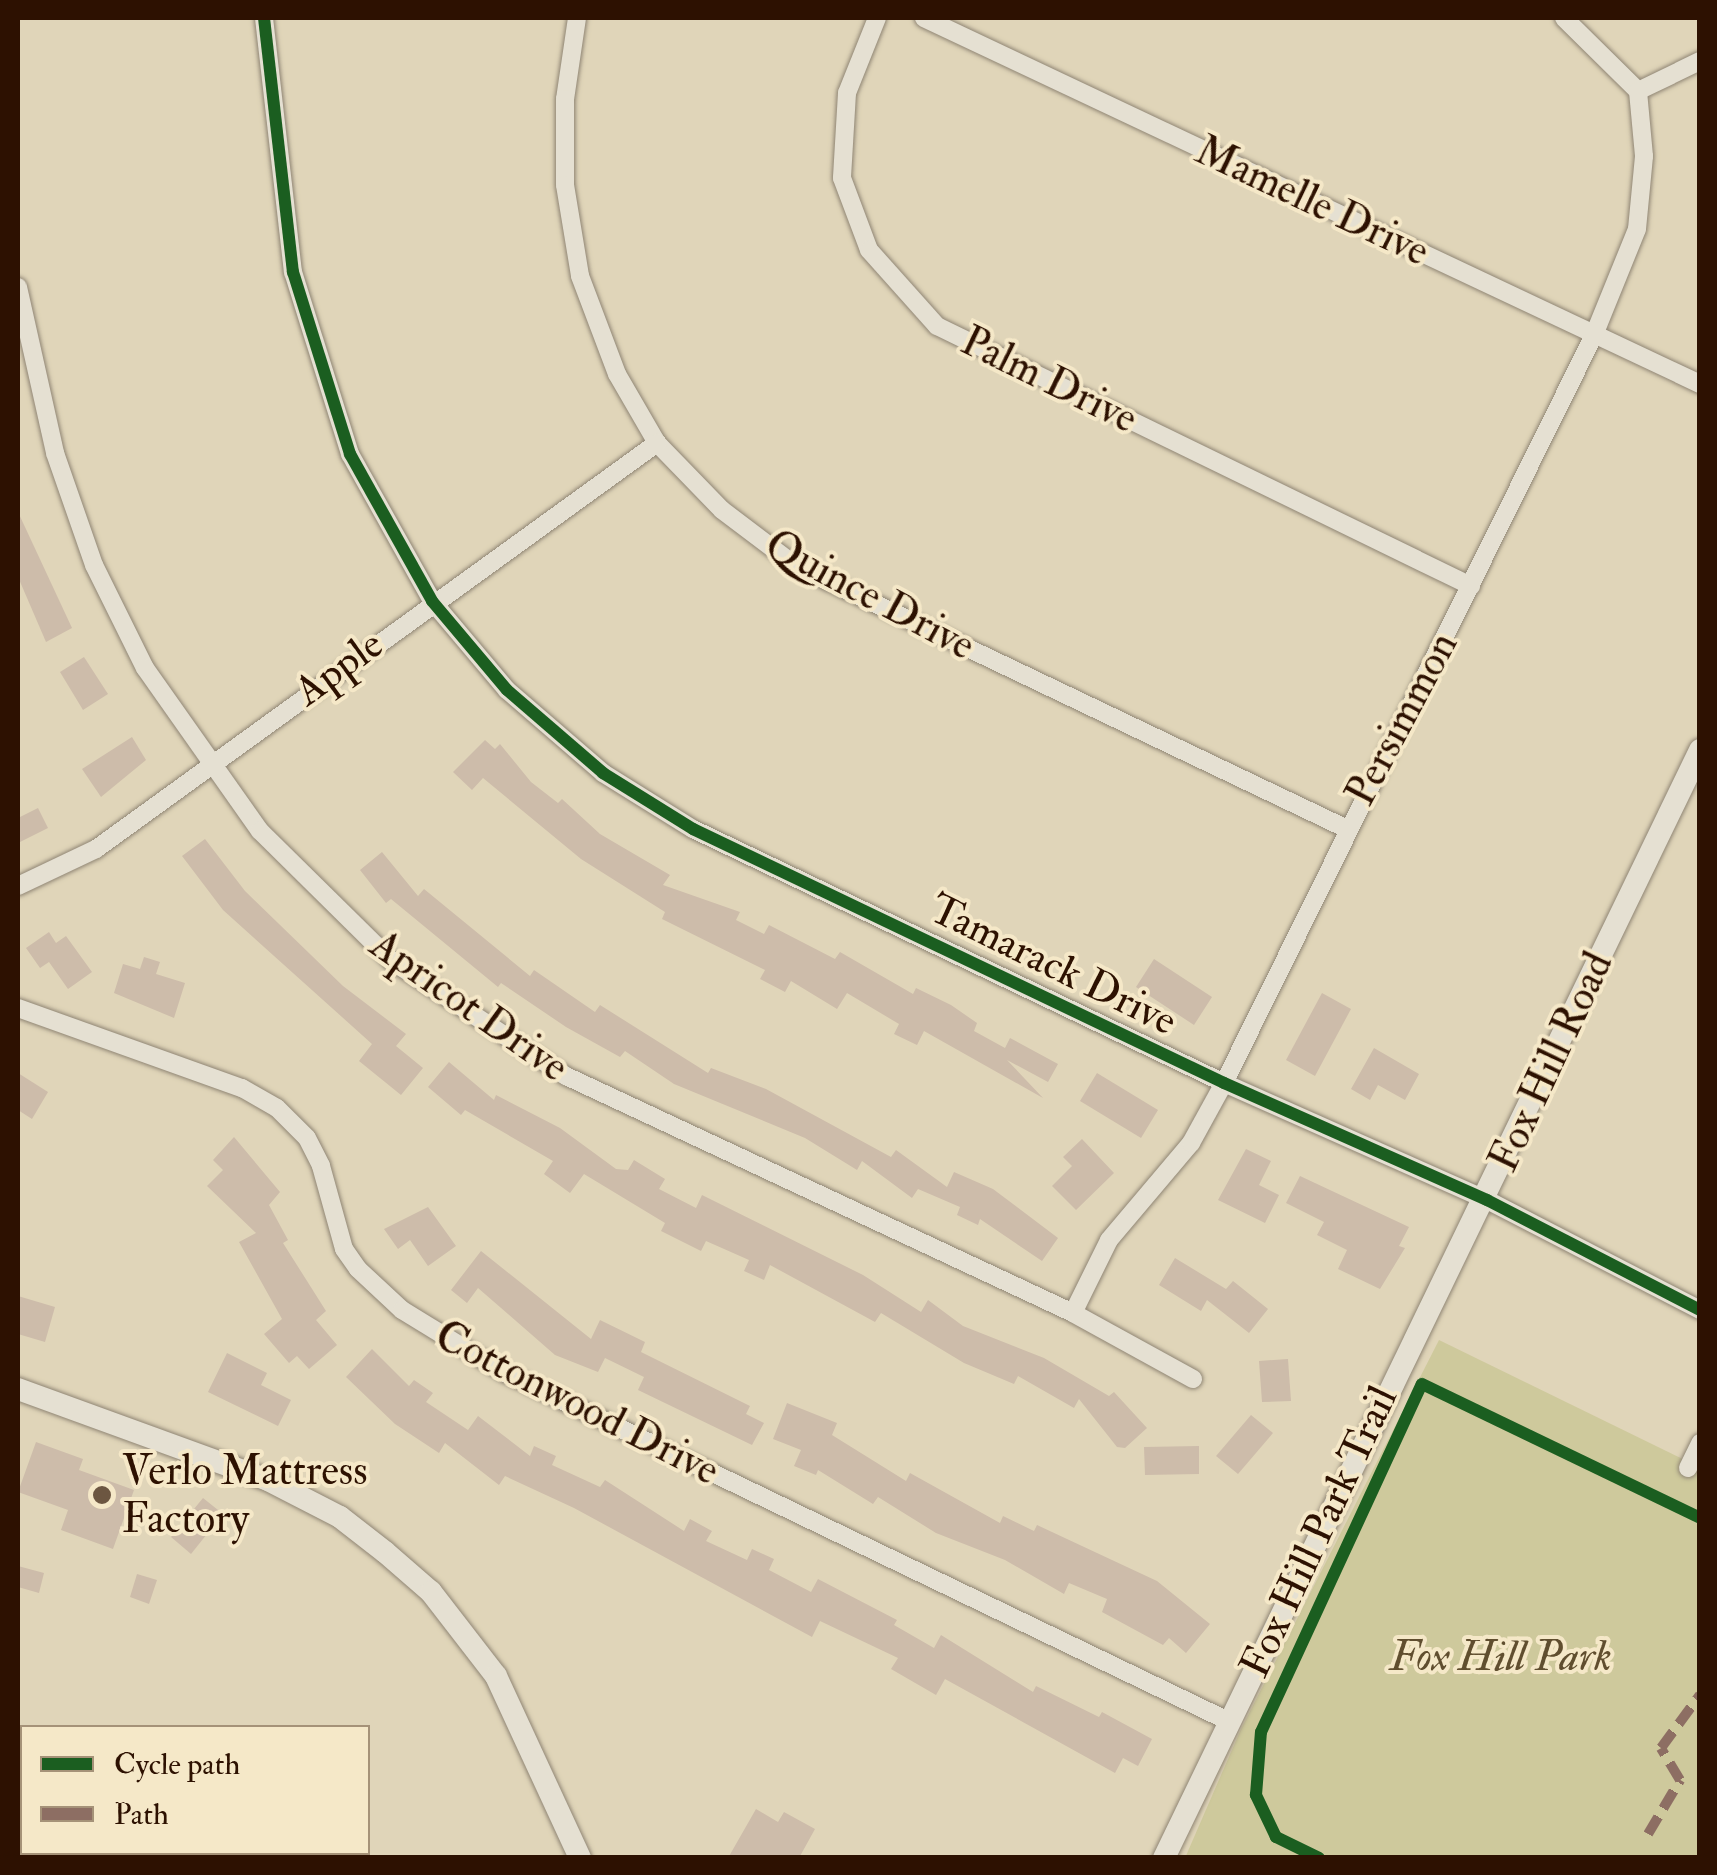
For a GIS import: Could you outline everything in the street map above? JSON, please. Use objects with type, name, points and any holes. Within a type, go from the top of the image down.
[{"type":"street","name":"Tamarack Drive","points":[[264,18],[293,272],[350,454],[432,601],[507,690],[603,773],[693,830],[1224,1083],[1487,1200],[1700,1310]]},
{"type":"street","name":"Quince Drive","points":[[577,18],[566,99],[565,184],[580,276],[618,374],[657,443],[722,510],[796,566],[1345,828]]},
{"type":"street","name":"Palm Drive","points":[[877,18],[847,93],[842,178],[869,250],[937,326],[1472,586]]},
{"type":"street","name":"Mamelle Drive","points":[[924,18],[1700,384]]},
{"type":"street","points":[[1564,18],[1638,91],[1700,62]]},
{"type":"street","name":"Persimmon","points":[[1073,1313],[1109,1240],[1192,1142],[1224,1083],[1345,828],[1472,586],[1594,335],[1638,229],[1644,156],[1638,91]]},
{"type":"street","name":"Apricot Drive","points":[[18,287],[55,453],[94,566],[145,668],[207,764],[322,896],[392,962],[474,1020],[566,1076],[1073,1313],[1194,1379]]},
{"type":"street","name":"Apple","points":[[18,886],[96,850],[207,764],[657,443]]},
{"type":"street","name":"Fox Hill Road","points":[[1164,1858],[1226,1720],[1487,1200],[1700,750]]},
{"type":"street","name":"Cottonwood Drive","points":[[18,1008],[242,1088],[278,1108],[307,1138],[321,1166],[344,1249],[358,1270],[402,1310],[503,1372],[1226,1720]]},
{"type":"street","points":[[18,1389],[268,1480],[340,1517],[385,1552],[430,1592],[496,1676],[580,1858]]},
{"type":"street","points":[[1688,1468],[1700,1443]]},
{"type":"green space","name":"Fox Hill Park","points":[[1439,1340],[1699,1467],[1699,1857],[1185,1858],[1241,1729]]},
{"type":"building","points":[[18,512],[72,628],[46,642],[18,577]]},
{"type":"building","points":[[84,657],[108,694],[83,710],[60,672]]},
{"type":"building","points":[[132,737],[146,760],[101,797],[82,769]]},
{"type":"building","points":[[485,740],[495,749],[500,744],[531,782],[558,803],[562,799],[600,834],[670,875],[663,885],[740,912],[736,920],[764,934],[769,925],[835,959],[840,952],[913,994],[916,988],[951,1005],[977,1023],[974,1031],[1005,1048],[1010,1038],[1058,1064],[1048,1082],[1007,1060],[1043,1098],[924,1031],[917,1045],[894,1034],[899,1024],[847,993],[837,1009],[791,981],[785,992],[760,979],[765,970],[662,919],[665,912],[581,859],[483,778],[472,790],[453,772]]},
{"type":"building","points":[[38,808],[48,828],[18,843],[18,818]]},
{"type":"building","points":[[205,839],[245,891],[343,986],[406,1034],[396,1046],[423,1068],[401,1095],[359,1061],[372,1044],[223,910],[182,856]]},
{"type":"building","points":[[382,852],[418,896],[424,889],[530,976],[534,970],[595,1012],[600,1005],[708,1073],[711,1068],[766,1089],[891,1157],[896,1150],[947,1187],[954,1172],[993,1189],[1058,1238],[1042,1261],[980,1219],[978,1225],[957,1215],[960,1207],[918,1189],[912,1198],[862,1161],[857,1170],[805,1138],[674,1084],[625,1051],[620,1057],[566,1027],[501,983],[498,987],[391,899],[386,903],[360,870]]},
{"type":"building","points":[[49,932],[56,943],[66,936],[92,972],[68,989],[49,962],[40,968],[26,948]]},
{"type":"building","points":[[144,957],[160,962],[156,974],[185,983],[174,1018],[114,993],[123,964],[140,969]]},
{"type":"building","points":[[1154,959],[1212,997],[1194,1025],[1136,987]]},
{"type":"building","points":[[1322,993],[1351,1009],[1315,1076],[1286,1060]]},
{"type":"building","points":[[1374,1048],[1419,1074],[1405,1100],[1378,1085],[1370,1100],[1351,1089]]},
{"type":"building","points":[[449,1062],[494,1100],[496,1095],[560,1128],[616,1169],[628,1170],[634,1160],[665,1179],[659,1189],[696,1208],[702,1195],[863,1275],[921,1312],[928,1300],[963,1326],[1044,1358],[1109,1396],[1114,1392],[1147,1428],[1125,1448],[1117,1447],[1079,1399],[1074,1408],[1018,1376],[1014,1384],[964,1363],[881,1313],[875,1322],[770,1265],[764,1280],[744,1271],[749,1260],[706,1241],[701,1251],[661,1231],[665,1223],[584,1174],[570,1193],[544,1174],[553,1161],[465,1110],[461,1115],[428,1087]]},
{"type":"building","points":[[18,1073],[48,1092],[32,1119],[18,1110]]},
{"type":"building","points":[[1097,1073],[1158,1110],[1141,1138],[1080,1101]]},
{"type":"building","points":[[234,1137],[280,1192],[269,1205],[288,1240],[283,1243],[326,1311],[316,1320],[337,1345],[309,1369],[297,1356],[289,1363],[264,1334],[282,1319],[239,1242],[256,1233],[207,1186],[223,1170],[213,1160]]},
{"type":"building","points":[[1082,1139],[1114,1173],[1076,1210],[1052,1186],[1072,1166],[1063,1157]]},
{"type":"building","points":[[1246,1149],[1271,1161],[1259,1185],[1279,1195],[1265,1223],[1218,1200]]},
{"type":"building","points":[[1300,1176],[1409,1227],[1399,1246],[1405,1248],[1380,1289],[1338,1269],[1347,1250],[1317,1235],[1324,1222],[1286,1203]]},
{"type":"building","points":[[428,1207],[456,1246],[428,1266],[410,1240],[398,1249],[384,1229]]},
{"type":"building","points":[[481,1251],[591,1339],[600,1320],[645,1342],[641,1352],[750,1406],[746,1414],[764,1423],[752,1445],[638,1390],[644,1377],[605,1358],[598,1372],[555,1355],[478,1288],[467,1303],[451,1290]]},
{"type":"building","points":[[1175,1258],[1226,1289],[1233,1281],[1268,1309],[1249,1333],[1207,1300],[1201,1311],[1159,1285]]},
{"type":"building","points":[[18,1296],[55,1307],[45,1342],[18,1334]]},
{"type":"building","points":[[372,1349],[409,1386],[414,1380],[433,1393],[426,1402],[468,1430],[478,1416],[530,1456],[534,1446],[556,1456],[552,1465],[600,1487],[605,1480],[684,1531],[690,1519],[712,1531],[706,1541],[747,1560],[752,1549],[774,1559],[769,1570],[811,1592],[818,1579],[897,1620],[894,1625],[934,1648],[941,1635],[1033,1692],[1036,1686],[1099,1717],[1102,1712],[1152,1739],[1138,1766],[1123,1758],[1115,1773],[945,1679],[936,1695],[891,1669],[898,1658],[820,1621],[812,1637],[574,1508],[505,1476],[499,1485],[445,1443],[439,1453],[395,1424],[346,1377]]},
{"type":"building","points":[[227,1353],[267,1373],[261,1385],[291,1400],[278,1426],[208,1392]]},
{"type":"building","points":[[1288,1359],[1291,1401],[1262,1402],[1259,1361]]},
{"type":"building","points":[[787,1403],[837,1423],[832,1435],[906,1481],[910,1473],[1000,1523],[1003,1516],[1034,1531],[1037,1525],[1157,1581],[1210,1624],[1186,1653],[1169,1638],[1163,1645],[1102,1612],[1107,1599],[1069,1583],[1064,1594],[1005,1560],[936,1533],[878,1497],[873,1504],[818,1470],[816,1475],[794,1466],[801,1450],[773,1439]]},
{"type":"building","points":[[1251,1415],[1273,1433],[1238,1474],[1216,1456]]},
{"type":"building","name":"Verlo Mattress Factory","points":[[36,1442],[83,1459],[79,1470],[134,1490],[113,1549],[61,1530],[68,1510],[18,1492]]},
{"type":"building","points":[[1199,1446],[1199,1474],[1145,1475],[1144,1447]]},
{"type":"building","points":[[203,1498],[223,1514],[191,1554],[171,1537]]},
{"type":"building","points":[[18,1566],[44,1573],[39,1593],[18,1587]]},
{"type":"building","points":[[137,1574],[157,1580],[149,1604],[130,1597]]},
{"type":"building","points":[[756,1809],[778,1822],[784,1812],[815,1829],[799,1858],[728,1858]]},
{"type":"marked path","points":[[1648,1834],[1680,1780],[1661,1748],[1700,1695]]},
{"type":"cycle path","points":[[264,18],[293,272],[350,454],[432,601],[507,690],[603,773],[693,829],[1224,1083],[1487,1200],[1700,1310]]},
{"type":"cycle path","name":"Fox Hill Park Trail","points":[[1319,1858],[1276,1837],[1256,1795],[1261,1732],[1422,1384],[1700,1518]]},
{"type":"place","name":"Verlo Mattress Factory","points":[[102,1495]]}]
